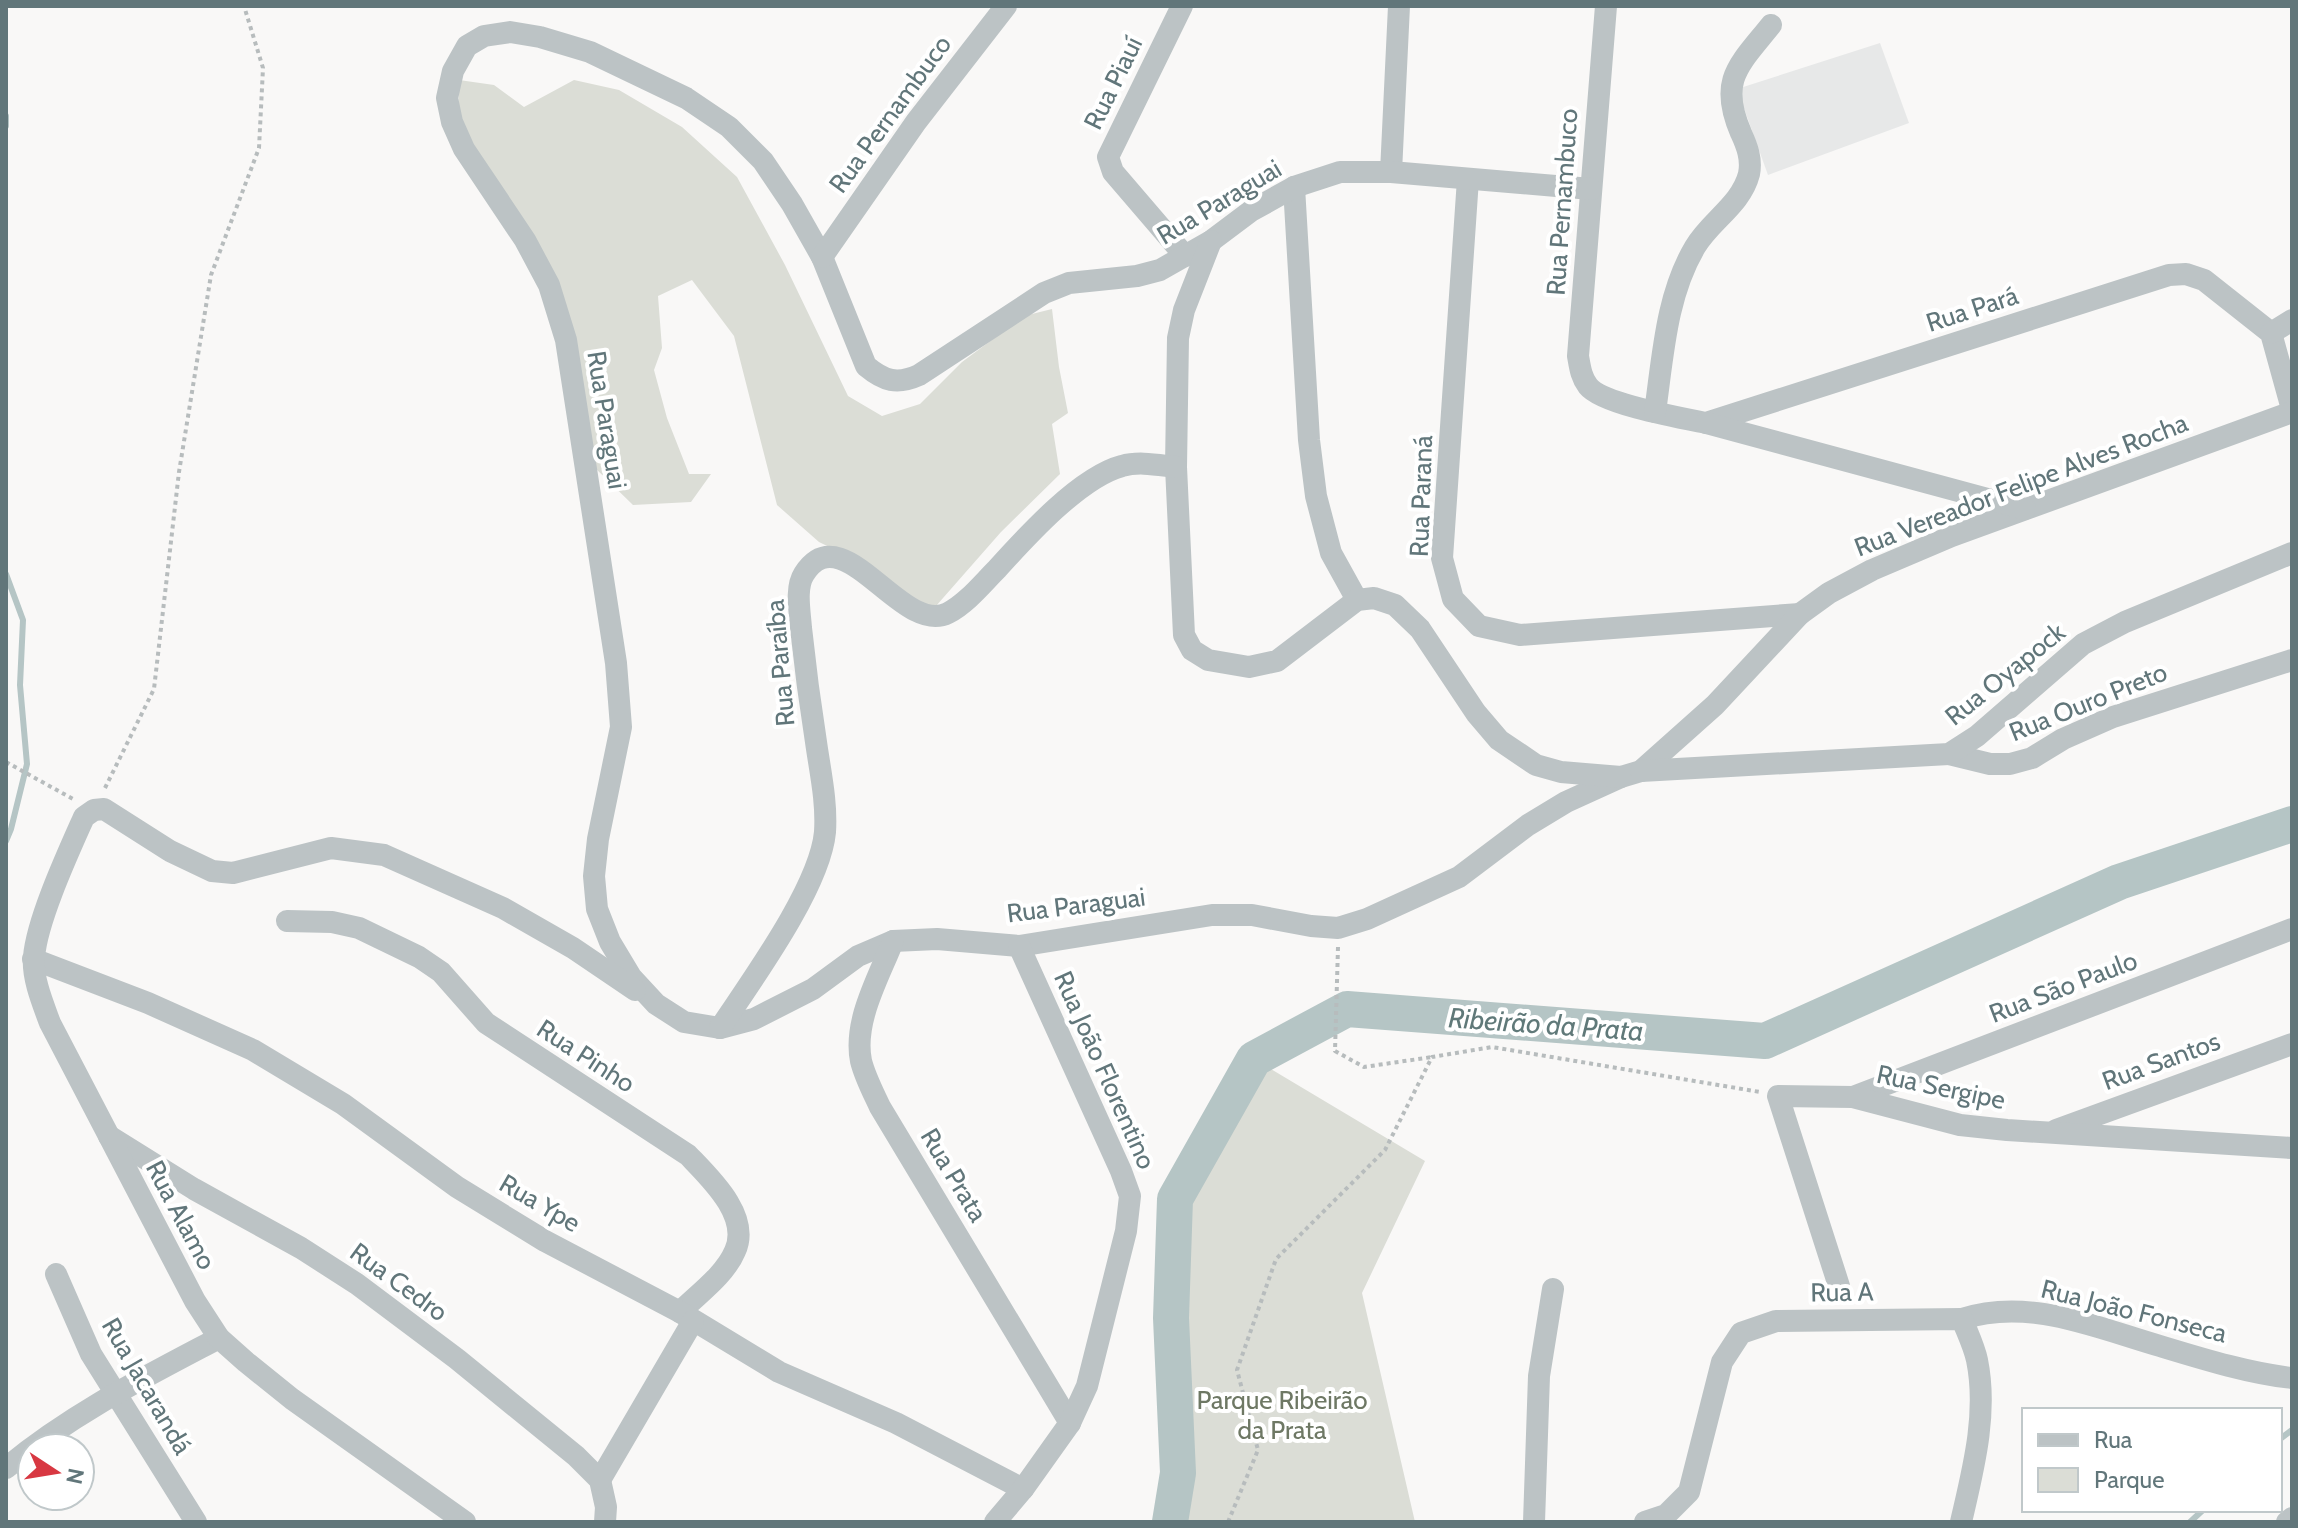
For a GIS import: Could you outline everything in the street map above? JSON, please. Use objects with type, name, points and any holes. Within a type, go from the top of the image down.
[{"type":"street","name":"Rua Pernambuco","points":[[822,257],[916,122],[1006,6]]},
{"type":"street","name":"Rua Piauí","points":[[1182,6],[1108,157],[1113,172],[1185,256]]},
{"type":"street","points":[[1391,172],[1399,6]]},
{"type":"street","name":"Rua Pernambuco","points":[[1599,395],[1588,387],[1581,375],[1578,356],[1606,6]]},
{"type":"street","points":[[1655,412],[1668,323],[1680,275],[1697,243],[1742,192],[1749,172],[1749,151],[1731,110],[1731,86],[1743,61],[1771,25]]},
{"type":"street","name":"Rua Paraguai","points":[[1591,189],[1391,172],[1340,172],[1294,187],[1160,270],[1137,276],[1069,283],[1044,293],[919,375],[905,381],[891,381],[878,376],[866,366],[822,257],[763,161],[729,127],[686,98],[590,52],[540,37],[510,32],[484,36],[467,46],[453,71],[447,98],[452,122],[464,149],[549,285],[566,340],[616,663],[621,727],[598,839],[594,876],[597,909],[610,942],[631,977],[656,1004],[684,1022],[720,1028],[754,1019],[813,989],[858,956],[893,941],[937,939],[1019,946],[1212,915],[1252,915],[1338,928],[1367,919],[1459,877],[1528,825],[1566,802],[1631,774]]},
{"type":"street","name":"Rua Paraná","points":[[1468,179],[1442,558],[1453,599],[1479,626],[1520,635],[1800,614]]},
{"type":"street","points":[[1294,187],[1309,440],[1316,496],[1331,553],[1357,600]]},
{"type":"street","points":[[1211,241],[1184,310],[1178,338],[1176,467],[1184,635],[1192,650],[1208,660],[1249,667],[1277,661],[1357,600],[1374,598],[1395,605],[1420,629],[1476,713],[1499,740],[1536,765],[1561,772],[1631,774]]},
{"type":"street","name":"Rua Pará","points":[[1599,395],[1706,423],[2169,275],[2186,274],[2204,280],[2271,333]]},
{"type":"street","points":[[2292,320],[2271,333],[2292,410]]},
{"type":"street","name":"Rua Vereador Felipe Alves Rocha","points":[[1631,774],[1715,705],[1800,614],[1829,593],[1872,570],[2025,509],[2292,410]]},
{"type":"street","points":[[1706,423],[2025,509]]},
{"type":"street","name":"Rua Paraíba","points":[[720,1028],[800,901],[817,864],[825,833],[824,795],[805,675],[799,600],[801,577],[814,562],[833,557],[853,564],[927,617],[945,615],[982,584],[1043,519],[1097,477],[1122,466],[1148,463],[1176,467]]},
{"type":"street","name":"Rua Oyapock","points":[[1631,774],[1949,754],[1977,736],[2083,644],[2125,622],[2292,553]]},
{"type":"street","name":"Rua Ouro Preto","points":[[1949,754],[1990,764],[2021,761],[2113,717],[2292,660]]},
{"type":"street","points":[[94,810],[104,809],[170,851],[212,871],[233,873],[331,848],[384,855],[503,908],[573,948],[656,1004]]},
{"type":"street","name":"Rua Alamo","points":[[94,810],[84,817],[78,831],[41,926],[33,959],[39,991],[50,1023],[108,1136],[195,1301],[219,1338],[292,1399],[465,1522]]},
{"type":"street","name":"Rua Pinho","points":[[287,921],[332,922],[359,928],[419,957],[441,972],[486,1023],[688,1155],[713,1182],[737,1219],[739,1236],[735,1252],[687,1316],[600,1480]]},
{"type":"street","name":"Rua São Paulo","points":[[1853,1097],[2292,929]]},
{"type":"street","name":"Rua Prata","points":[[893,941],[864,1017],[860,1039],[861,1061],[868,1082],[880,1107],[1070,1423]]},
{"type":"street","name":"Rua João Florentino","points":[[995,1522],[1070,1423],[1087,1386],[1126,1231],[1130,1196],[1019,946]]},
{"type":"street","name":"Rua Ype","points":[[33,959],[148,1003],[253,1050],[343,1104],[457,1187],[520,1225],[687,1316],[779,1372],[896,1423],[1023,1489]]},
{"type":"street","name":"Rua Santos","points":[[2049,1132],[2292,1044]]},
{"type":"street","points":[[1778,1096],[1839,1286]]},
{"type":"street","name":"Rua Sergipe","points":[[1778,1096],[1853,1097],[1960,1125],[2292,1148]]},
{"type":"street","name":"Rua Cedro","points":[[108,1136],[357,1284],[469,1368],[576,1456],[600,1480]]},
{"type":"street","name":"Rua Jacarandá","points":[[56,1274],[91,1354],[196,1522]]},
{"type":"street","points":[[1534,1522],[1539,1376],[1553,1289]]},
{"type":"street","name":"Rua João Fonseca","points":[[1962,1319],[1980,1313],[2009,1311],[2051,1316],[2086,1323],[2216,1361],[2292,1378]]},
{"type":"street","points":[[1961,1522],[1976,1453],[1981,1403],[1977,1360],[1962,1319]]},
{"type":"street","name":"Rua A","points":[[1645,1522],[1666,1515],[1689,1492],[1722,1362],[1741,1333],[1776,1321],[1962,1319]]},
{"type":"street","points":[[6,1468],[40,1440],[114,1392],[219,1338]]},
{"type":"street","points":[[600,1480],[606,1507],[605,1522]]},
{"type":"street","points":[[2287,1522],[2292,1518]]},
{"type":"path","points":[[6,762],[94,810],[154,689],[179,472],[211,275],[259,148],[263,68],[244,6]]},
{"type":"path","points":[[1337,973],[1335,1051],[1364,1067],[1492,1047],[1778,1096]]},
{"type":"path","points":[[1228,1522],[1258,1450],[1237,1370],[1276,1259],[1385,1150],[1432,1057]]},
{"type":"shaded area","points":[[1880,43],[1909,123],[1768,175],[1737,89]]},
{"type":"green space","points":[[459,80],[494,85],[524,107],[574,80],[619,90],[682,127],[737,177],[785,265],[848,396],[882,416],[920,404],[962,362],[1024,316],[1052,309],[1068,413],[1052,424],[1060,474],[1001,532],[936,606],[918,605],[860,562],[819,542],[777,505],[734,336],[692,280],[658,296],[662,348],[654,370],[667,418],[689,474],[711,474],[691,502],[633,505],[593,466],[568,326],[458,116]]},
{"type":"green space","name":"Parque Ribeirão da Prata","points":[[1254,1059],[1425,1161],[1362,1293],[1415,1522],[1170,1522],[1178,1473],[1171,1318],[1175,1199]]},
{"type":"waterway","points":[[6,116],[6,126]]},
{"type":"waterway","points":[[6,574],[23,620],[20,685],[27,764],[6,841]]},
{"type":"waterway","name":"Ribeirão da Prata","points":[[1170,1522],[1178,1473],[1171,1318],[1175,1199],[1254,1059],[1347,1009],[1765,1041],[2119,882],[2292,824]]},
{"type":"waterway","points":[[2282,1438],[2292,1430]]},
{"type":"waterway","points":[[2190,1522],[2201,1512]]}]
